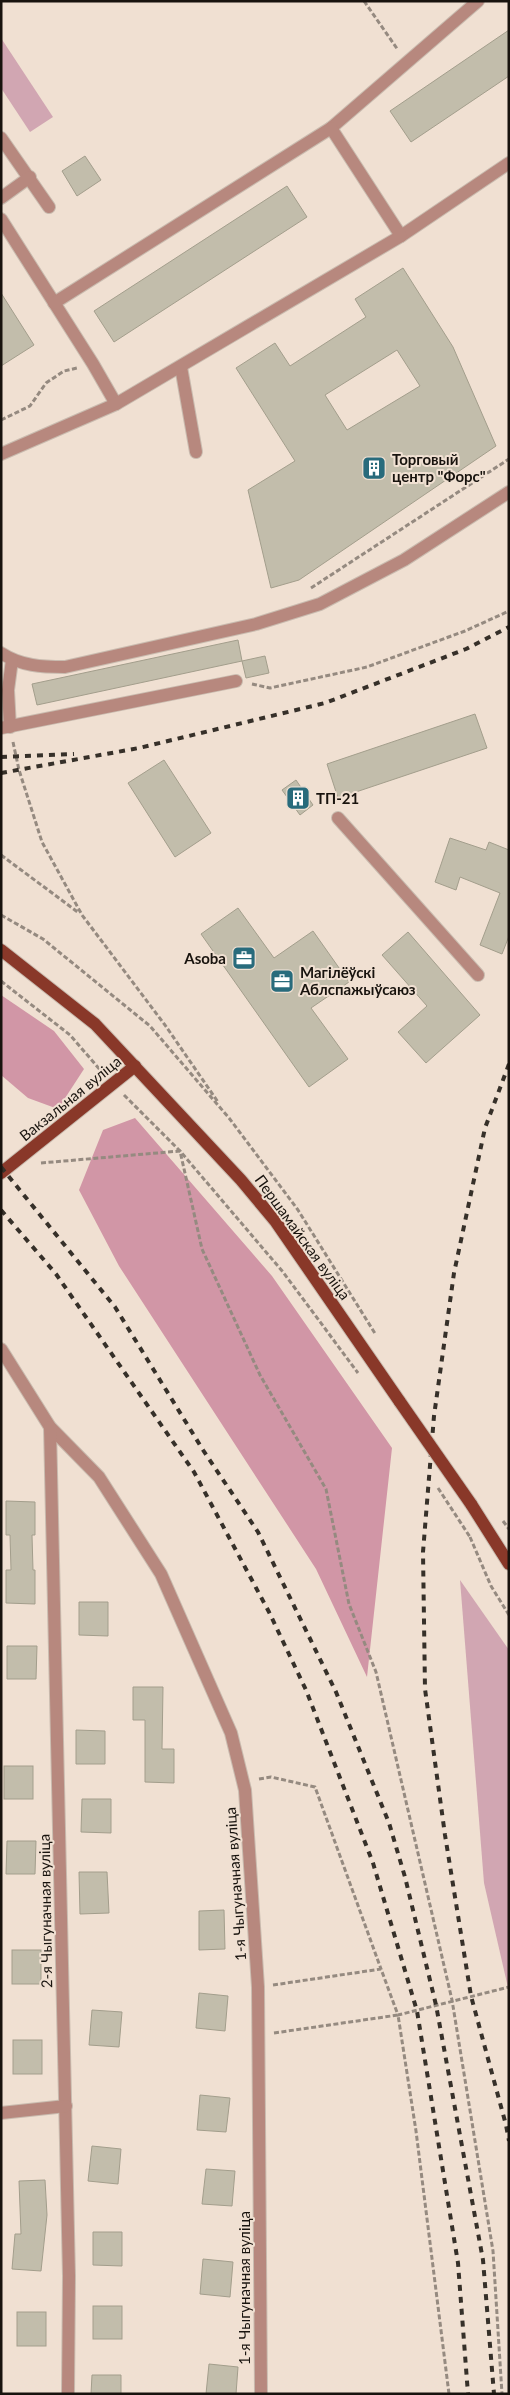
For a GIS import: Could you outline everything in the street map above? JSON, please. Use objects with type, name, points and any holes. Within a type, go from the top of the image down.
[{"type":"main road","name":"Першамайская вуліца","points":[[1,950],[95,1024],[241,1180],[276,1222],[471,1504],[509,1564]]},
{"type":"main road","name":"Вакзальная вуліца","points":[[6,1169],[135,1066]]},
{"type":"street","points":[[54,303],[331,128],[478,1]]},
{"type":"street","points":[[331,128],[401,236]]},
{"type":"street","points":[[1,138],[30,177],[49,207]]},
{"type":"street","points":[[1,454],[116,404],[182,367],[401,236],[507,169]]},
{"type":"street","points":[[1,198],[30,177]]},
{"type":"street","points":[[1,219],[93,364],[116,404]]},
{"type":"street","points":[[182,367],[196,452]]},
{"type":"street","points":[[236,680],[6,727],[8,690],[6,657],[39,667],[64,667],[256,624],[320,604],[404,560],[509,492]]},
{"type":"street","points":[[338,818],[478,974]]},
{"type":"street","points":[[1,1349],[50,1427]]},
{"type":"street","name":"1-я Чыгуначная вуліца","points":[[50,1427],[100,1477],[161,1574],[231,1733],[242,1781],[258,1987],[260,2394]]},
{"type":"street","name":"2-я Чыгуначная вуліца","points":[[50,1427],[66,2106],[69,2276],[68,2394]]},
{"type":"street","points":[[1,2113],[66,2106]]},
{"type":"path","points":[[364,1],[407,62]]},
{"type":"path","points":[[1,420],[30,406],[46,384],[64,371],[93,364]]},
{"type":"path","points":[[305,592],[509,459]]},
{"type":"path","points":[[236,680],[270,688],[367,667],[465,631],[509,611]]},
{"type":"path","points":[[6,727],[42,842],[82,915],[165,1025],[229,1118],[298,1210],[380,1341]]},
{"type":"path","points":[[1,856],[82,915]]},
{"type":"path","points":[[1,915],[43,939],[150,1026],[229,1118]]},
{"type":"path","points":[[1,981],[70,1035],[112,1084],[180,1151],[283,1272],[359,1375]]},
{"type":"path","points":[[6,1169],[180,1151]]},
{"type":"path","points":[[180,1151],[202,1249],[260,1375],[326,1489],[349,1604],[376,1672],[452,2000],[493,2251],[502,2394]]},
{"type":"path","points":[[470,1537],[491,1586],[509,1615]]},
{"type":"path","points":[[242,1781],[271,1777],[315,1787],[398,2015],[416,2131],[449,2394]]},
{"type":"path","points":[[258,1987],[381,1969]]},
{"type":"path","points":[[259,2036],[398,2015],[509,1987]]},
{"type":"shaded area","points":[[1,38],[53,117],[30,132],[1,88]]},
{"type":"shaded area","points":[[1,995],[54,1031],[84,1069],[58,1109],[28,1098],[1,1075]]},
{"type":"shaded area","points":[[135,1118],[272,1276],[392,1448],[367,1677],[316,1569],[119,1266],[79,1190],[103,1130]]},
{"type":"shaded area","points":[[460,1580],[509,1650],[509,1992],[484,1883]]},
{"type":"building","points":[[509,30],[509,76],[411,142],[390,111]]},
{"type":"building","points":[[85,156],[101,180],[77,196],[62,171]]},
{"type":"building","points":[[287,186],[307,217],[114,342],[94,311]]},
{"type":"building","name":"Торговый центр \"Форс\"","points":[[403,268],[453,347],[496,446],[299,580],[271,588],[248,490],[295,461],[236,368],[275,343],[290,366],[366,317],[355,299]],"holes":[[[397,350],[420,386],[347,430],[325,395]]]},
{"type":"building","points":[[1,293],[34,345],[1,366]]},
{"type":"building","points":[[238,640],[242,661],[37,705],[32,684]]},
{"type":"building","points":[[265,656],[269,673],[246,678],[242,661]]},
{"type":"building","points":[[475,714],[487,748],[338,798],[327,764]]},
{"type":"building","points":[[164,760],[211,833],[175,857],[128,783]]},
{"type":"building","name":"ТП-21","points":[[296,780],[313,805],[300,815],[282,790]]},
{"type":"building","points":[[450,838],[486,850],[489,842],[509,850],[509,936],[502,954],[480,945],[500,893],[460,877],[456,890],[435,882]]},
{"type":"building","points":[[238,908],[274,958],[313,931],[349,982],[311,1008],[348,1059],[309,1087],[201,934]]},
{"type":"building","points":[[408,932],[480,1015],[426,1063],[398,1032],[427,1006],[382,955]]},
{"type":"building","points":[[6,1501],[35,1502],[35,1535],[32,1535],[35,1604],[6,1603],[6,1570],[11,1570],[10,1535],[6,1535]]},
{"type":"building","points":[[79,1602],[108,1602],[108,1636],[79,1635]]},
{"type":"building","points":[[7,1646],[37,1646],[36,1679],[7,1679]]},
{"type":"building","points":[[133,1687],[163,1687],[162,1749],[174,1749],[174,1783],[145,1782],[145,1720],[133,1720]]},
{"type":"building","points":[[76,1730],[105,1731],[105,1764],[76,1764]]},
{"type":"building","points":[[4,1766],[33,1766],[33,1799],[4,1799]]},
{"type":"building","points":[[82,1799],[111,1799],[111,1833],[81,1832]]},
{"type":"building","points":[[7,1841],[36,1841],[35,1874],[6,1874]]},
{"type":"building","points":[[79,1872],[107,1872],[109,1913],[80,1914]]},
{"type":"building","points":[[224,1910],[225,1949],[199,1950],[199,1911]]},
{"type":"building","points":[[12,1950],[41,1950],[41,1984],[12,1984]]},
{"type":"building","points":[[199,1993],[228,1996],[225,2031],[196,2028]]},
{"type":"building","points":[[92,2010],[122,2012],[119,2047],[89,2045]]},
{"type":"building","points":[[13,2040],[42,2040],[42,2074],[13,2074]]},
{"type":"building","points":[[200,2095],[230,2098],[226,2132],[197,2130]]},
{"type":"building","points":[[92,2146],[121,2149],[118,2184],[88,2181]]},
{"type":"building","points":[[206,2169],[235,2171],[232,2206],[202,2204]]},
{"type":"building","points":[[45,2180],[47,2215],[41,2271],[12,2269],[15,2234],[21,2234],[19,2181]]},
{"type":"building","points":[[93,2232],[122,2232],[122,2266],[93,2265]]},
{"type":"building","points":[[203,2259],[233,2262],[230,2297],[200,2294]]},
{"type":"building","points":[[93,2306],[122,2306],[122,2339],[93,2339]]},
{"type":"building","points":[[17,2312],[46,2312],[46,2346],[17,2346]]},
{"type":"building","points":[[209,2364],[238,2367],[236,2394],[206,2394]]},
{"type":"building","points":[[92,2375],[121,2375],[121,2394],[91,2394]]},
{"type":"railway","points":[[1,773],[139,748],[325,703],[466,649],[509,627]]},
{"type":"railway","points":[[1,757],[74,754]]},
{"type":"railway","points":[[509,1064],[485,1128],[454,1273],[434,1416],[423,1552],[425,1689],[445,1835],[471,1996],[509,2141]]},
{"type":"railway","points":[[1,1167],[115,1307],[203,1450],[258,1532],[336,1692],[389,1823],[405,1877],[436,2005],[483,2260],[494,2394]]},
{"type":"railway","points":[[1,1210],[56,1274],[194,1472],[269,1612],[306,1690],[373,1863],[417,2011],[458,2263],[468,2394]]},
{"type":"place","name":"Торговый центр \"Форс\"","points":[[374,468]]},
{"type":"place","name":"ТП-21","points":[[298,798]]},
{"type":"place","name":"Asoba","points":[[244,958]]},
{"type":"place","name":"Магілёўскі Аблспажыўсаюз","points":[[282,981]]}]
